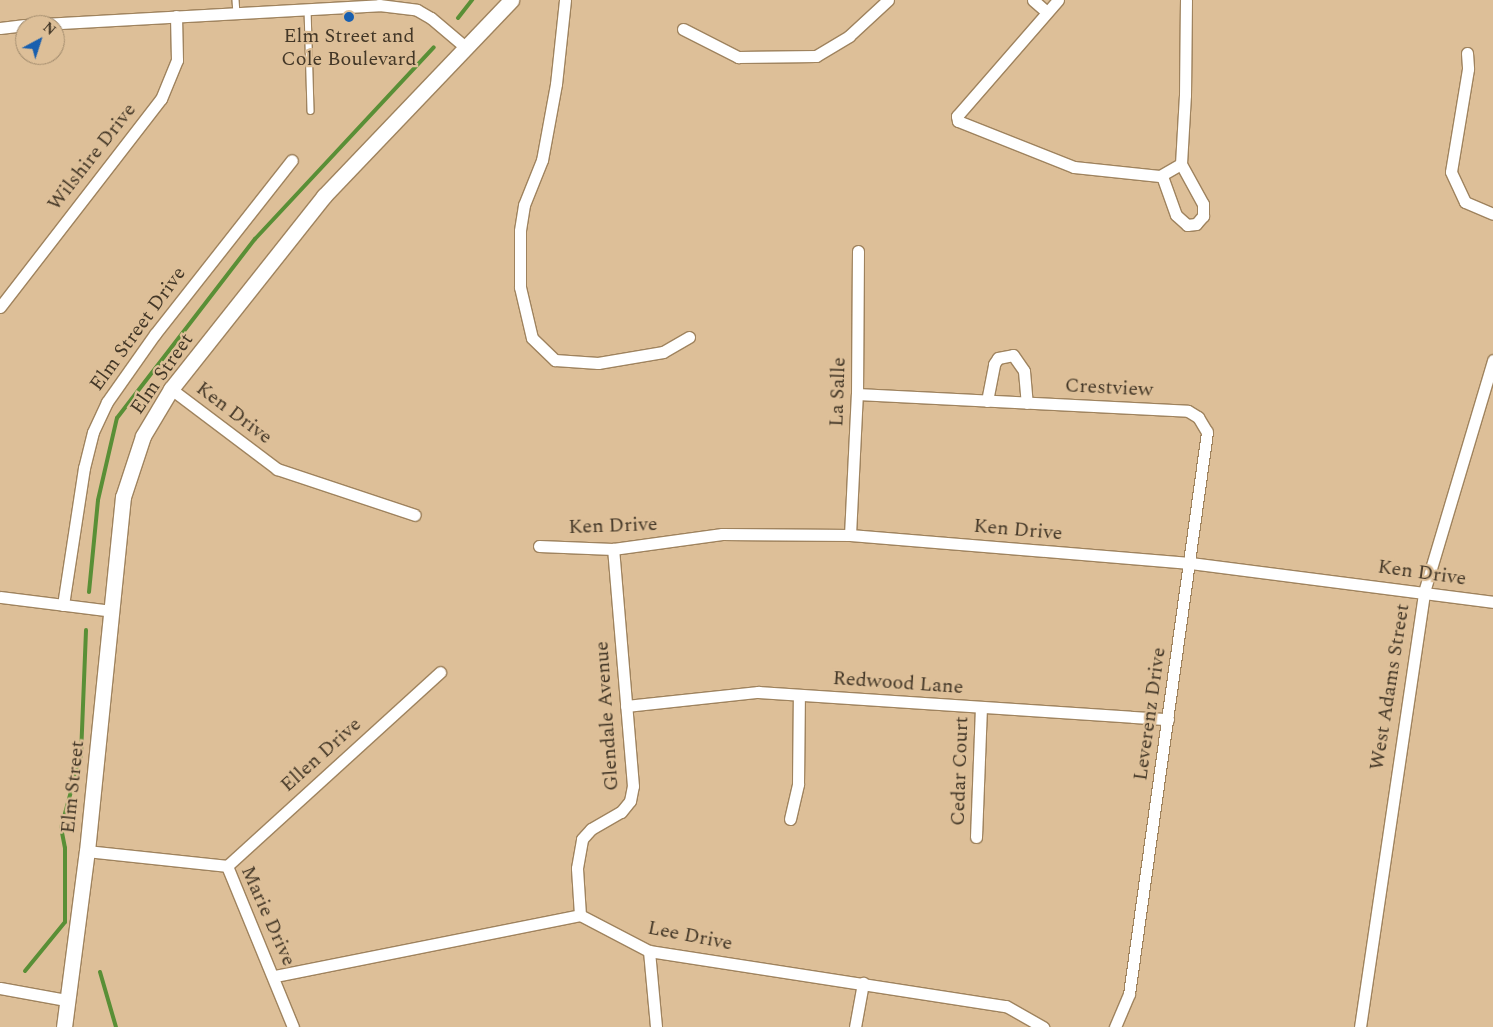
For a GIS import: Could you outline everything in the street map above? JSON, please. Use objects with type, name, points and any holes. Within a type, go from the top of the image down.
[{"type":"main road","name":"Elm Street","points":[[64,1027],[66,1000],[87,851],[123,497],[143,436],[171,389],[324,196],[464,46],[511,0]]},
{"type":"street","points":[[565,0],[556,84],[542,160],[524,205],[520,231],[520,286],[532,338],[555,360],[598,363],[663,352],[689,337]]},
{"type":"street","points":[[683,29],[738,57],[816,56],[849,36],[888,0]]},
{"type":"street","points":[[1033,0],[1047,12]]},
{"type":"street","points":[[1058,0],[957,116],[958,121],[987,135],[1074,167],[1162,176],[1180,164]]},
{"type":"street","points":[[1162,176],[1176,215],[1187,225],[1196,224],[1203,216],[1203,204],[1180,164],[1186,0]]},
{"type":"street","points":[[65,23],[308,9],[378,2],[417,10],[431,18],[464,46]]},
{"type":"street","name":"Wilshire Drive","points":[[0,307],[161,99],[177,60],[176,16]]},
{"type":"street","points":[[0,28],[15,26]]},
{"type":"street","points":[[1467,53],[1468,76],[1451,172],[1465,202],[1493,214]]},
{"type":"street","name":"Elm Street Drive","points":[[63,605],[84,468],[93,432],[106,402],[155,334],[292,160]]},
{"type":"street","name":"La Salle","points":[[850,534],[857,394],[858,251]]},
{"type":"street","points":[[986,401],[994,364],[998,358],[1013,355],[1024,371],[1027,403]]},
{"type":"street","name":"West Adams Street","points":[[1360,1027],[1424,592],[1493,360]]},
{"type":"street","name":"Ken Drive","points":[[171,389],[277,469],[415,515]]},
{"type":"street","name":"Crestview","points":[[857,394],[1188,411]]},
{"type":"street","name":"Leverenz Drive","points":[[1116,1027],[1129,994],[1208,442],[1203,425],[1188,411]]},
{"type":"street","name":"Ken Drive","points":[[539,546],[613,550],[722,534],[850,534],[1190,563],[1493,602]]},
{"type":"street","name":"Glendale Avenue","points":[[580,915],[577,868],[582,839],[591,829],[621,812],[630,801],[633,786],[613,550]]},
{"type":"street","points":[[0,597],[112,611]]},
{"type":"street","name":"Ellen Drive","points":[[227,866],[440,672]]},
{"type":"street","name":"Redwood Lane","points":[[626,706],[758,692],[1168,719]]},
{"type":"street","points":[[790,819],[798,784],[799,695]]},
{"type":"street","name":"Cedar Court","points":[[976,837],[981,707]]},
{"type":"street","name":"Marie Drive","points":[[87,851],[227,866],[274,976],[293,1027]]},
{"type":"street","points":[[274,976],[580,915]]},
{"type":"street","name":"Lee Drive","points":[[580,915],[649,951],[1006,1006],[1043,1027]]},
{"type":"street","points":[[649,951],[656,1027]]},
{"type":"street","points":[[855,1027],[863,983]]},
{"type":"street","points":[[0,988],[66,1000]]},
{"type":"lane","points":[[236,0],[237,13]]},
{"type":"lane","points":[[308,9],[311,111]]},
{"type":"waterway","points":[[458,18],[472,0]]},
{"type":"waterway","points":[[89,592],[98,500],[117,418],[255,239],[434,47]]},
{"type":"waterway","points":[[25,971],[65,922],[65,848],[61,828],[81,755],[86,630]]},
{"type":"waterway","points":[[100,972],[116,1027]]},
{"type":"place","name":"Elm Street and Cole Boulevard","points":[[349,17]]}]
